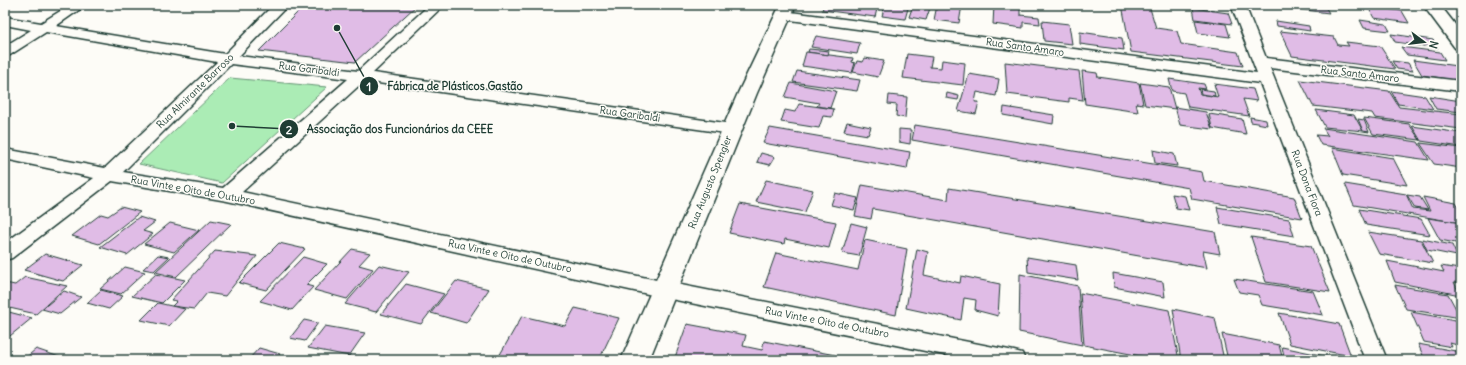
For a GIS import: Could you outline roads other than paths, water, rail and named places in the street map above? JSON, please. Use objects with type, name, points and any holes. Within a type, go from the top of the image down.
[{"type":"street","points":[[5,52],[79,5]]},
{"type":"street","name":"Rua Almirante Barroso","points":[[5,253],[109,175],[281,5]]},
{"type":"street","points":[[227,195],[361,76],[437,5]]},
{"type":"street","name":"Rua Dona Flora","points":[[1238,5],[1376,360]]},
{"type":"street","points":[[1430,5],[1461,44]]},
{"type":"street","name":"Rua Santo Amaro","points":[[786,10],[1267,79]]},
{"type":"street","name":"Rua Augusto Spengler","points":[[635,360],[666,290],[732,129],[786,10]]},
{"type":"street","name":"Rua Garibaldi","points":[[5,21],[228,59],[361,76],[732,129]]},
{"type":"street","name":"Rua Santo Amaro","points":[[1260,62],[1461,86]]},
{"type":"street","name":"Rua Vinte e Oito de Outubro","points":[[5,154],[109,175],[227,195],[666,290],[1014,360]]},
{"type":"place","name":"Fábrica de Plásticos Gastão","points":[[337,28]]},
{"type":"place","name":"Associação dos Funcionários da CEEE","points":[[232,126]]}]
